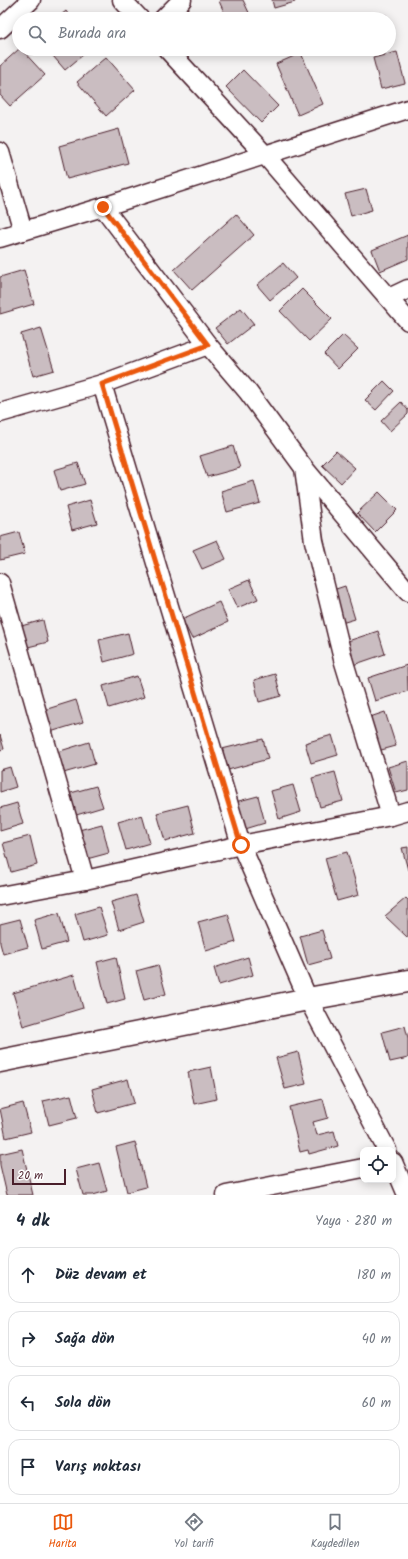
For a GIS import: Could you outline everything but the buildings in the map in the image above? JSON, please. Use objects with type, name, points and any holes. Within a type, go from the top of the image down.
[{"type":"street","points":[[18,12],[31,0]]},
{"type":"street","points":[[122,0],[133,12]]},
{"type":"street","points":[[170,12],[182,0]]},
{"type":"street","points":[[0,29],[12,18]]},
{"type":"street","points":[[173,56],[265,156],[408,321]]},
{"type":"street","points":[[0,238],[265,156],[408,109]]},
{"type":"street","points":[[0,152],[23,231]]},
{"type":"street","points":[[103,207],[208,345],[248,392],[304,468],[408,592]]},
{"type":"street","points":[[389,298],[408,290]]},
{"type":"street","points":[[0,413],[102,384],[208,345]]},
{"type":"street","points":[[102,384],[241,845],[308,999],[385,1147]]},
{"type":"street","points":[[0,896],[85,880],[241,845],[400,813],[343,659],[314,541],[304,468]]},
{"type":"street","points":[[0,582],[85,880]]},
{"type":"street","points":[[0,1061],[308,999],[408,981]]},
{"type":"street","points":[[396,1162],[408,1160]]},
{"type":"street","points":[[226,1195],[360,1169]]},
{"type":"street","points":[[396,1169],[407,1195]]},
{"type":"route","points":[[103,207],[208,345],[102,384],[241,845]]}]
